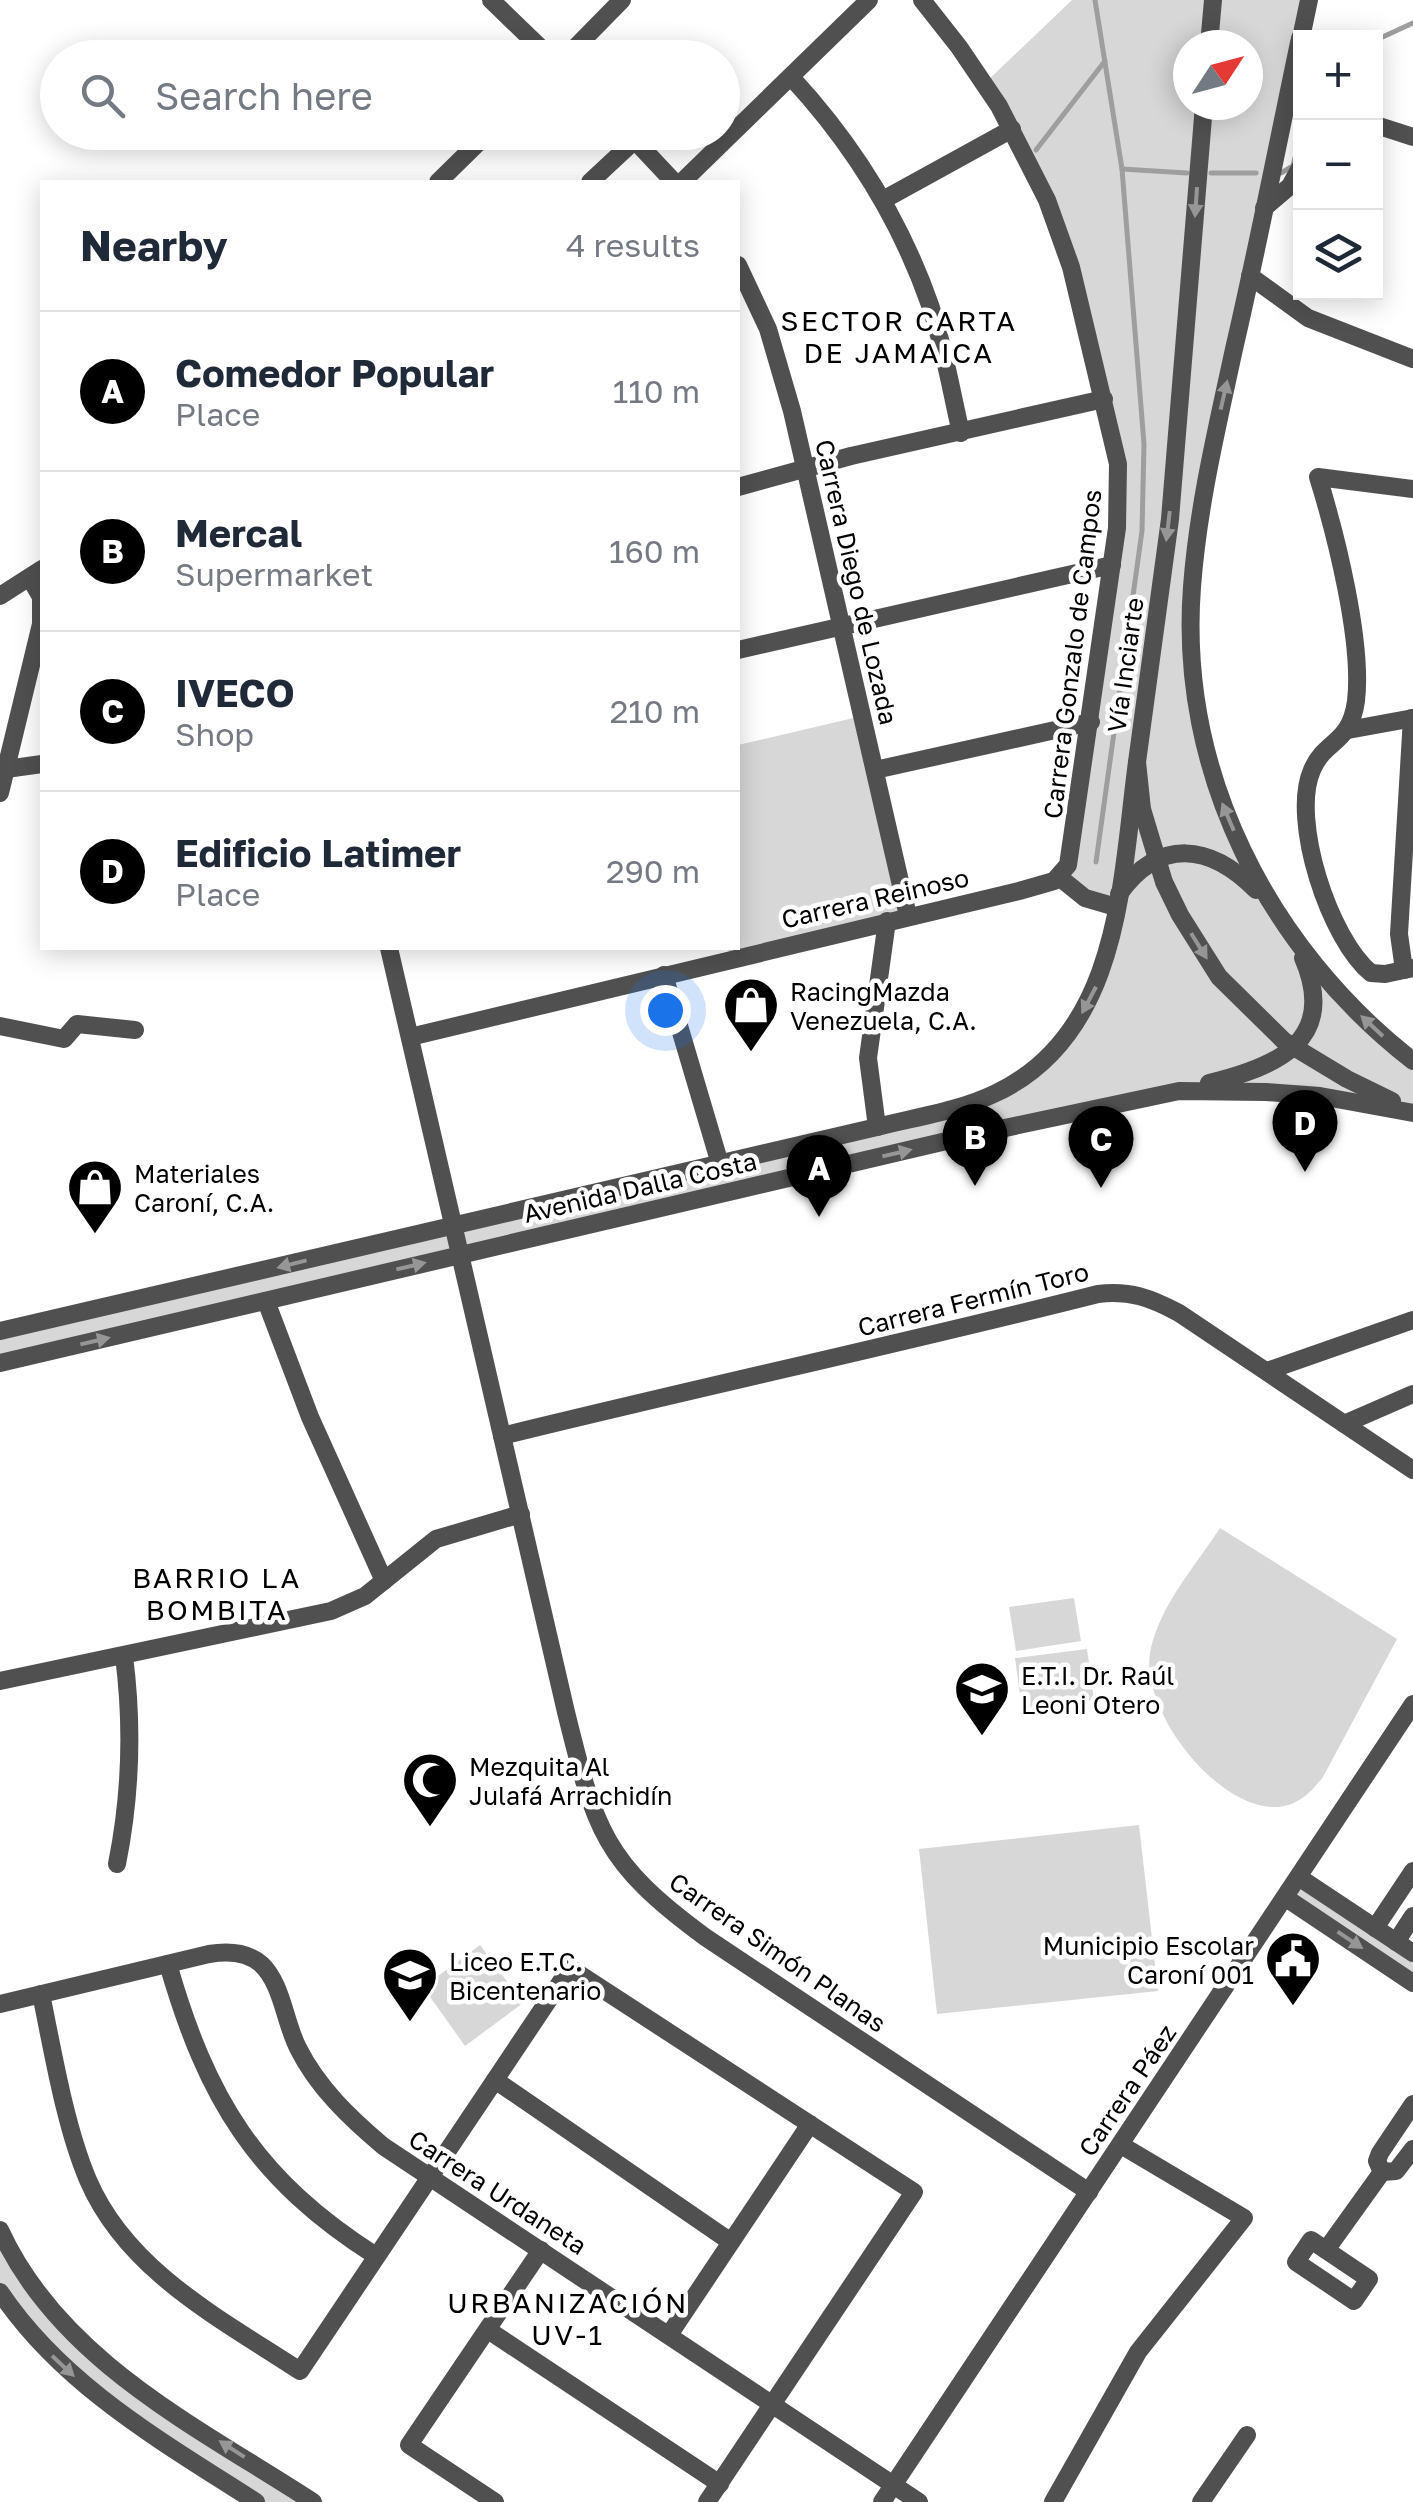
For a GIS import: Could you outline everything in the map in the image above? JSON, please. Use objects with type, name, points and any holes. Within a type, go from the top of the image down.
[{"type":"street","points":[[491,0],[532,40]]},
{"type":"street","points":[[582,40],[622,0]]},
{"type":"street","points":[[740,126],[868,0]]},
{"type":"street","name":"Carrera Gonzalo de Campos","points":[[922,0],[978,74],[1012,129],[1047,200],[1071,267],[1104,398],[1120,484],[1072,853],[1059,877]]},
{"type":"street","points":[[1211,30],[1213,0]]},
{"type":"street","points":[[1303,30],[1309,0]]},
{"type":"street","points":[[1293,75],[1204,493],[1192,588],[1198,706],[1211,770],[1229,821],[1270,905],[1296,944],[1334,988],[1413,1061]]},
{"type":"street","points":[[791,76],[842,138],[882,200],[930,307],[961,432]]},
{"type":"street","name":"Vía Inciarte","points":[[1203,120],[1170,519],[1137,762],[1142,809],[1156,859],[1180,915],[1219,978],[1294,1047],[1413,1112]]},
{"type":"street","points":[[1383,127],[1413,136]]},
{"type":"street","points":[[882,200],[1012,129]]},
{"type":"street","points":[[440,180],[471,150]]},
{"type":"street","points":[[592,180],[618,150]]},
{"type":"street","points":[[643,150],[672,180]]},
{"type":"street","points":[[684,180],[715,150]]},
{"type":"street","points":[[1264,208],[1293,181]]},
{"type":"street","name":"Carrera Diego de Lozada","points":[[740,274],[779,362],[908,916]]},
{"type":"street","points":[[1250,276],[1308,318],[1413,359]]},
{"type":"street","points":[[740,486],[1104,398]]},
{"type":"street","points":[[1348,730],[1413,718],[1399,934],[1409,969],[1371,973],[1349,950],[1320,883],[1308,836],[1309,776],[1319,758],[1348,730],[1356,699],[1357,673],[1344,584],[1318,477],[1413,489]]},
{"type":"street","points":[[740,650],[1112,564]]},
{"type":"street","points":[[0,596],[36,573]]},
{"type":"street","points":[[0,793],[40,628]]},
{"type":"street","points":[[875,770],[1090,722]]},
{"type":"street","name":"Avenida Dalla Costa","points":[[0,1331],[877,1127],[994,1094],[1047,1057],[1077,1022],[1096,988],[1117,901],[1137,762]]},
{"type":"street","points":[[6,769],[40,764]]},
{"type":"street","points":[[1059,877],[1085,898],[1117,901],[1132,876],[1156,859],[1180,852],[1212,858],[1244,878],[1270,905]]},
{"type":"street","name":"Carrera Reinoso","points":[[410,1037],[1019,891],[1059,877]]},
{"type":"street","points":[[877,1127],[868,1058],[888,921]]},
{"type":"street","points":[[1180,1091],[1265,1067],[1294,1047],[1307,1028],[1312,1005],[1310,980],[1296,944]]},
{"type":"street","name":"Carrera Simón Planas","points":[[389,950],[584,1784],[605,1840],[634,1879],[705,1937],[1089,2192]]},
{"type":"street","points":[[1334,988],[1359,963]]},
{"type":"street","points":[[664,975],[720,1164]]},
{"type":"street","points":[[0,1026],[64,1039],[77,1024],[135,1030]]},
{"type":"street","name":"Avenida Dalla Costa","points":[[0,1363],[990,1131],[1180,1091],[1320,1096],[1413,1112]]},
{"type":"street","name":"Carrera Fermín Toro","points":[[502,1436],[1122,1291],[1154,1300],[1179,1313],[1413,1470]]},
{"type":"street","points":[[266,1300],[310,1417],[384,1581]]},
{"type":"street","points":[[1267,1372],[1413,1320]]},
{"type":"street","points":[[1344,1424],[1413,1394]]},
{"type":"street","points":[[0,1680],[331,1611],[350,1604],[436,1540],[521,1514]]},
{"type":"street","points":[[118,1864],[127,1814],[130,1756],[130,1702],[124,1656]]},
{"type":"street","name":"Carrera Páez","points":[[882,2502],[1413,1704]]},
{"type":"street","points":[[1375,1928],[1413,1870]]},
{"type":"street","points":[[1300,1878],[1413,1953]]},
{"type":"street","points":[[1286,1898],[1413,1983]]},
{"type":"street","points":[[1396,1942],[1413,1916]]},
{"type":"street","name":"Carrera Urdaneta","points":[[168,1964],[222,1952],[244,1955],[262,1965],[273,1983],[298,2050],[342,2110],[384,2146],[919,2502]]},
{"type":"street","points":[[0,2004],[168,1964],[193,2044],[239,2131],[272,2174],[298,2198],[376,2256]]},
{"type":"street","points":[[41,1994],[79,2157],[104,2211],[154,2270],[300,2371],[570,1968],[914,2192],[707,2502]]},
{"type":"street","points":[[494,2080],[732,2242]]},
{"type":"street","points":[[1382,2172],[1380,2153],[1413,2104]]},
{"type":"street","points":[[669,2336],[810,2124]]},
{"type":"street","points":[[1053,2502],[1138,2352],[1244,2218],[1121,2145]]},
{"type":"street","points":[[1382,2172],[1396,2171],[1413,2149]]},
{"type":"street","points":[[1326,2250],[1382,2172]]},
{"type":"street","points":[[0,2230],[39,2296],[85,2346],[133,2384],[313,2502]]},
{"type":"street","points":[[495,2502],[409,2445],[541,2250]]},
{"type":"street","points":[[0,2292],[30,2334],[77,2380],[256,2502]]},
{"type":"street","points":[[488,2330],[720,2484]]},
{"type":"street","points":[[1201,2502],[1248,2435]]},
{"type":"shaded area","points":[[1072,0],[1309,0],[1303,30],[1293,30],[1293,80],[1192,587],[1202,735],[1270,905],[1413,1061],[1413,1113],[1179,1091],[0,1363],[0,1331],[995,1094],[1077,1022],[1116,908],[1059,877],[1120,502],[1071,267],[984,84]]},
{"type":"shaded area","points":[[862,716],[908,916],[730,958],[728,950],[740,950],[740,745]]},
{"type":"shaded area","points":[[1220,1528],[1397,1639],[1323,1777],[1307,1794],[1288,1805],[1272,1807],[1249,1802],[1204,1771],[1184,1748],[1156,1697],[1150,1671],[1156,1632],[1171,1600]]},
{"type":"shaded area","points":[[1074,1598],[1081,1641],[1016,1651],[1009,1607]]},
{"type":"shaded area","points":[[1087,1649],[1094,1700],[1022,1709],[1015,1658]]},
{"type":"shaded area","points":[[1139,1825],[1158,1991],[937,2014],[919,1849]]},
{"type":"shaded area","points":[[1300,1878],[1413,1953],[1413,1983],[1286,1898]]},
{"type":"shaded area","points":[[480,1945],[523,2003],[465,2046],[423,1987]]},
{"type":"shaded area","points":[[0,2230],[85,2346],[313,2502],[256,2502],[103,2400],[0,2292]]},
{"type":"waterway","points":[[1095,0],[1122,169],[1144,444],[1142,531],[1096,862]]},
{"type":"waterway","points":[[1383,37],[1413,23]]},
{"type":"waterway","points":[[1036,150],[1105,61]]},
{"type":"waterway","points":[[1281,173],[1293,166]]},
{"type":"waterway","points":[[1122,169],[1187,173]]},
{"type":"waterway","points":[[1211,173],[1256,173]]},
{"type":"place","name":"RacingMazda Venezuela, C.A.","points":[[751,1054]]},
{"type":"place","name":"Edificio Latimer","points":[[1305,1172]]},
{"type":"place","name":"Mercal","points":[[975,1186]]},
{"type":"place","name":"IVECO","points":[[1101,1188]]},
{"type":"place","name":"Comedor Popular","points":[[819,1217]]},
{"type":"place","name":"Materiales Caroní, C.A.","points":[[95,1236]]},
{"type":"place","name":"E.T.I. Dr. Raúl Leoni Otero","points":[[982,1738]]},
{"type":"place","name":"Mezquita Al Julafá Arrachidín","points":[[430,1829]]},
{"type":"place","name":"Municipio Escolar Caroní 001","points":[[1293,2008]]},
{"type":"place","name":"Liceo E.T.C. Bicentenario","points":[[410,2024]]},
{"type":"district","name":"SECTOR CARTA DE JAMAICA","points":[[899,336]]},
{"type":"district","name":"BARRIO LA BOMBITA","points":[[217,1593]]},
{"type":"district","name":"URBANIZACIÓN UV-1","points":[[568,2318]]}]
